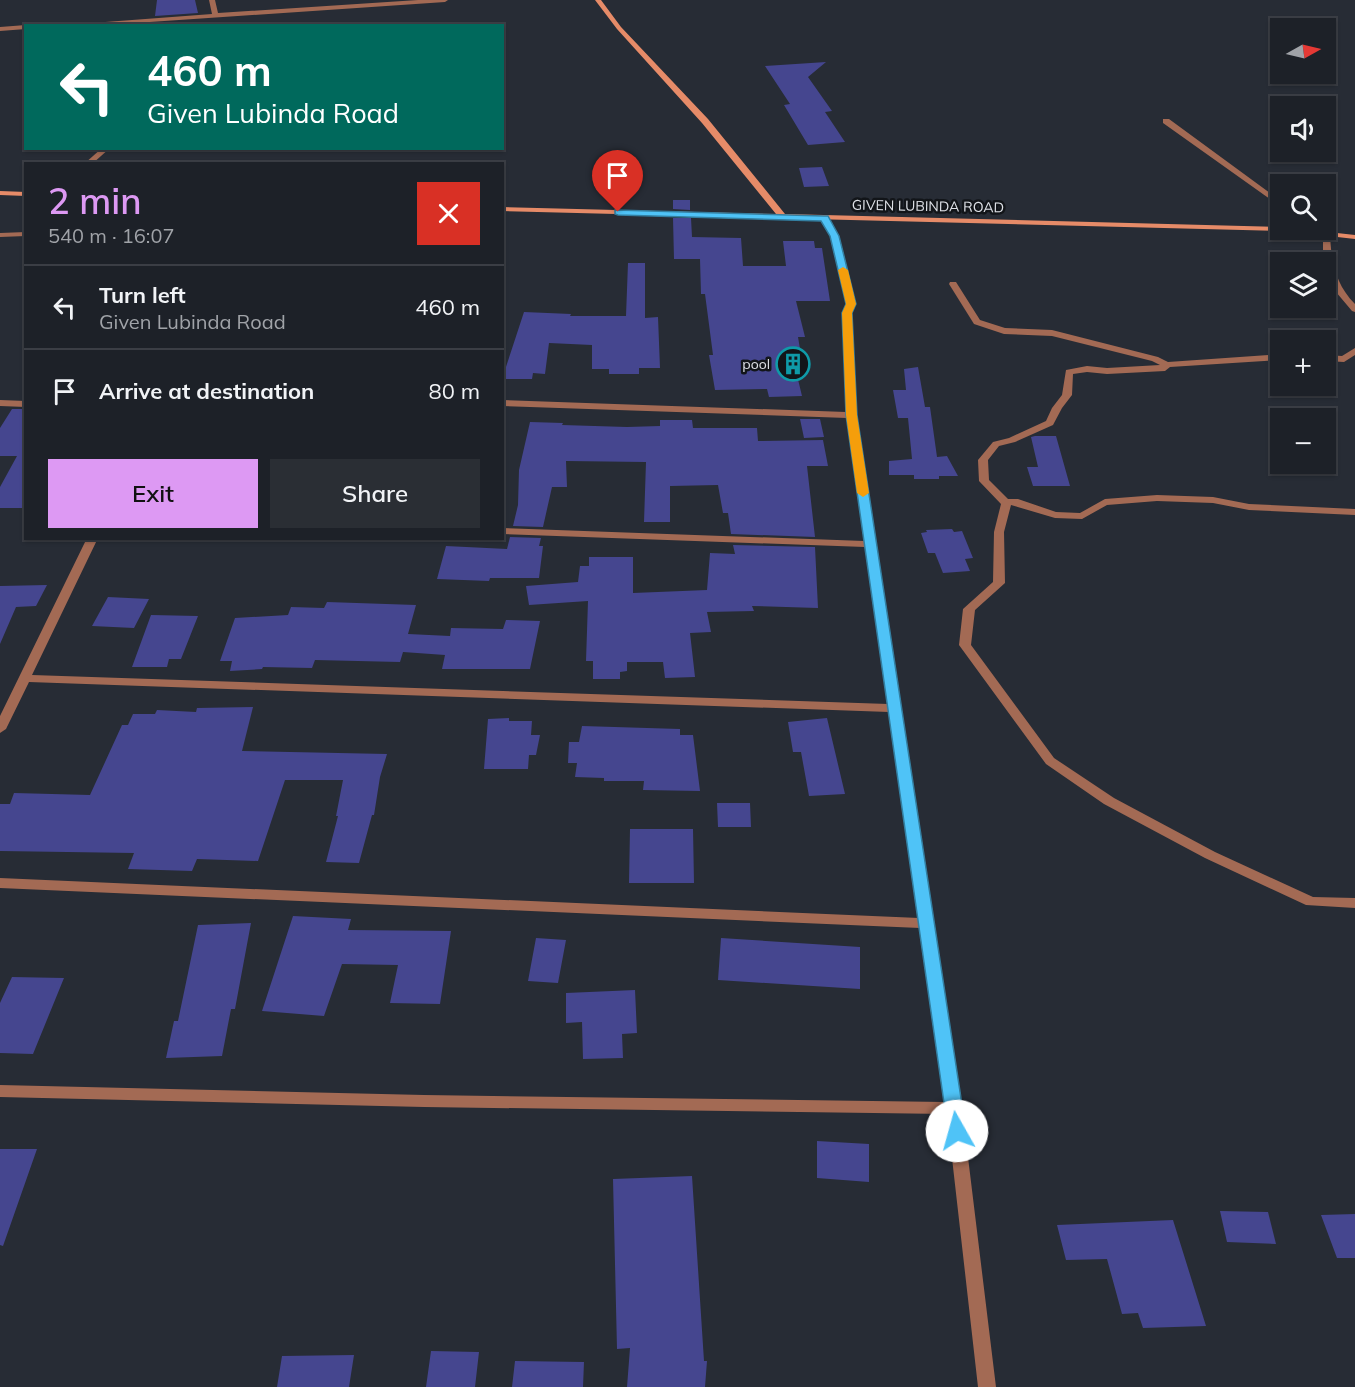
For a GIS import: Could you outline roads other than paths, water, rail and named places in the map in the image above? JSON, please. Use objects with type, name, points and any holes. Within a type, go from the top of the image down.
[{"type":"street","points":[[212,0],[216,16]]},
{"type":"street","points":[[87,24],[445,0]]},
{"type":"street","points":[[598,0],[619,28],[705,121],[783,217]]},
{"type":"street","points":[[0,29],[24,27]]},
{"type":"street","points":[[1166,121],[1270,198]]},
{"type":"street","points":[[90,162],[104,150]]},
{"type":"street","points":[[0,193],[24,194]]},
{"type":"street","name":"GIVEN LUBINDA ROAD","points":[[504,209],[824,218],[1135,223],[1270,229]]},
{"type":"street","points":[[824,218],[834,236],[851,304],[847,313],[851,415],[954,1108],[987,1387]]},
{"type":"street","points":[[0,235],[24,234]]},
{"type":"street","points":[[1336,234],[1355,237]]},
{"type":"street","points":[[1326,240],[1328,262],[1339,294],[1355,309]]},
{"type":"street","points":[[953,284],[977,322],[1004,331],[1052,333],[1155,359],[1166,364],[1270,358]]},
{"type":"street","points":[[1336,358],[1344,359],[1355,351]]},
{"type":"street","points":[[1006,503],[984,481],[984,460],[996,444],[1012,440],[1050,423],[1056,408],[1066,395],[1069,372],[1087,369],[1165,368],[1166,364]]},
{"type":"street","points":[[0,403],[24,404]]},
{"type":"street","points":[[504,403],[851,415]]},
{"type":"street","points":[[1006,503],[1014,501],[1055,515],[1082,516],[1105,502],[1135,499],[1213,500],[1249,507],[1355,512]]},
{"type":"street","points":[[1006,503],[999,532],[999,583],[969,609],[965,645],[1050,761],[1109,801],[1210,855],[1311,902],[1355,903]]},
{"type":"street","points":[[504,531],[871,544]]},
{"type":"street","points":[[0,729],[92,540]]},
{"type":"street","points":[[26,678],[895,708]]},
{"type":"street","points":[[0,883],[927,923]]},
{"type":"street","points":[[0,1091],[424,1101],[954,1108]]},
{"type":"place","name":"pool","points":[[793,364]]}]
